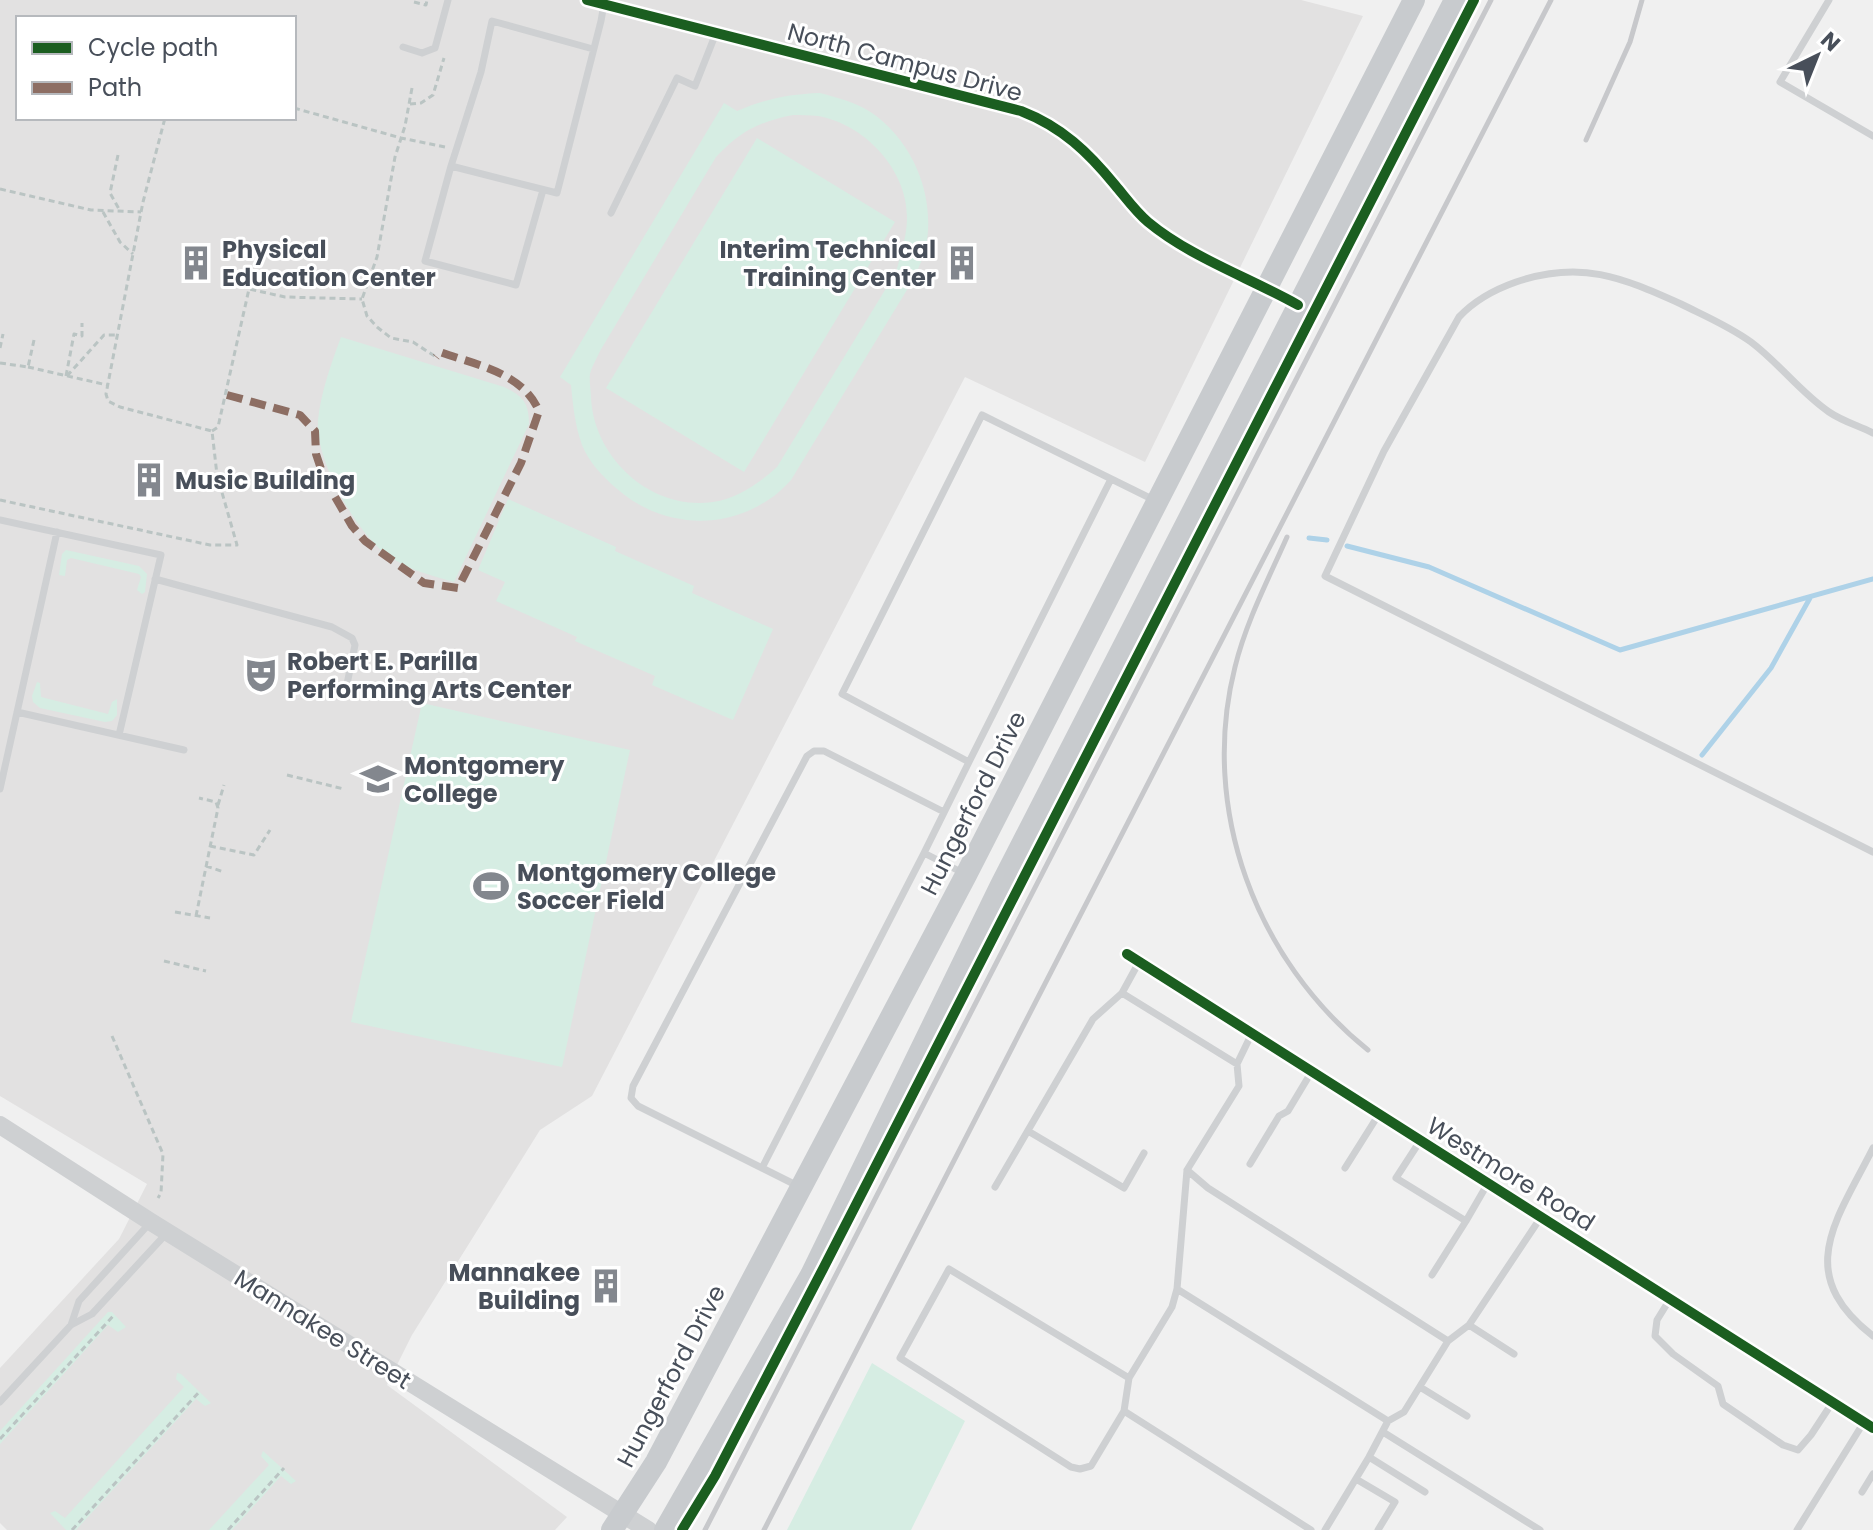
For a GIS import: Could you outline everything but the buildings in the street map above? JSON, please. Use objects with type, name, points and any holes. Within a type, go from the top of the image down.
[{"type":"main road","name":"Hungerford Drive","points":[[618,1522],[656,1462],[966,875],[1414,0]]},
{"type":"main road","points":[[665,1530],[811,1275],[998,891],[1455,0]]},
{"type":"main road","points":[[966,875],[998,891]]},
{"type":"street","name":"North Campus Drive","points":[[596,2],[1021,111],[1046,121],[1070,137],[1095,160],[1147,221],[1178,243],[1298,305]]},
{"type":"street","name":"Westmore Road","points":[[1133,958],[1868,1425]]},
{"type":"street","name":"Mannakee Street","points":[[0,1125],[618,1522],[648,1530]]},
{"type":"lane","points":[[403,47],[422,53],[435,48],[448,0]]},
{"type":"lane","points":[[1829,0],[1780,82],[1873,136]]},
{"type":"lane","points":[[451,166],[557,193],[593,49],[596,2]]},
{"type":"lane","points":[[543,190],[516,285],[425,261],[481,72],[492,21],[593,49]]},
{"type":"lane","points":[[611,213],[677,78],[695,86],[716,33]]},
{"type":"lane","points":[[1873,433],[1831,414],[1744,337],[1679,303],[1616,277],[1593,272],[1571,270],[1533,276],[1503,287],[1467,308],[1459,317],[1384,451],[1325,576],[1873,852]]},
{"type":"lane","points":[[969,762],[842,694],[982,415],[1157,502]]},
{"type":"lane","points":[[762,1168],[1111,479]]},
{"type":"lane","points":[[0,520],[161,555],[119,735]]},
{"type":"lane","points":[[0,789],[57,532]]},
{"type":"lane","points":[[155,579],[332,627],[346,634],[355,645],[346,689]]},
{"type":"lane","points":[[17,712],[184,750]]},
{"type":"lane","points":[[801,1188],[638,1106],[631,1098],[633,1086],[807,756],[814,751],[824,751],[944,812]]},
{"type":"lane","points":[[924,853],[966,875]]},
{"type":"lane","points":[[995,1187],[1093,1019],[1122,993],[1133,958]]},
{"type":"lane","points":[[1122,993],[1237,1064]]},
{"type":"lane","points":[[1129,1378],[949,1269],[900,1358],[1071,1467],[1080,1469],[1091,1466],[1124,1411],[1129,1378],[1172,1307],[1177,1289],[1187,1170],[1239,1086],[1237,1064],[1252,1033]]},
{"type":"lane","points":[[1250,1164],[1279,1116],[1288,1111],[1312,1071]]},
{"type":"lane","points":[[1345,1168],[1379,1114]]},
{"type":"lane","points":[[1028,1131],[1124,1188],[1144,1153]]},
{"type":"lane","points":[[1420,1141],[1396,1178],[1466,1221]]},
{"type":"lane","points":[[1873,1148],[1832,1231],[1827,1264],[1836,1298],[1848,1315],[1873,1336]]},
{"type":"lane","points":[[1187,1170],[1208,1188],[1448,1341]]},
{"type":"lane","points":[[1432,1275],[1488,1183]]},
{"type":"lane","points":[[1325,1530],[1388,1421],[1404,1412],[1448,1341],[1469,1325],[1541,1217]]},
{"type":"lane","points":[[71,1325],[79,1301],[151,1222]]},
{"type":"lane","points":[[0,1402],[71,1325],[92,1314],[168,1232]]},
{"type":"lane","points":[[1177,1289],[1388,1421]]},
{"type":"lane","points":[[1670,1299],[1657,1320],[1655,1336],[1673,1354],[1718,1386],[1723,1404],[1783,1445],[1798,1450],[1832,1403]]},
{"type":"lane","points":[[1469,1325],[1514,1354]]},
{"type":"lane","points":[[1420,1387],[1467,1416]]},
{"type":"lane","points":[[1124,1411],[1311,1530]]},
{"type":"lane","points":[[1797,1530],[1868,1425]]},
{"type":"lane","points":[[1383,1432],[1540,1530]]},
{"type":"lane","points":[[1369,1457],[1425,1492]]},
{"type":"lane","points":[[1862,1492],[1873,1474]]},
{"type":"lane","points":[[1356,1479],[1395,1502],[1378,1530]]},
{"type":"lane","points":[[1519,1530],[1525,1521]]},
{"type":"path","points":[[414,2],[426,5],[427,0]]},
{"type":"path","points":[[412,88],[395,157],[377,257],[362,299],[367,316],[391,338],[413,342],[436,357]]},
{"type":"path","points":[[296,109],[401,138],[456,149]]},
{"type":"path","points":[[164,120],[141,212],[107,385],[108,401],[120,407],[212,431],[218,427],[227,395],[249,289],[285,297],[362,299]]},
{"type":"path","points":[[118,155],[110,193],[119,209]]},
{"type":"path","points":[[0,189],[110,213],[119,209],[141,212]]},
{"type":"path","points":[[103,211],[120,242],[133,254]]},
{"type":"path","points":[[66,376],[74,334],[82,336],[82,323]]},
{"type":"path","points":[[0,348],[3,334]]},
{"type":"path","points":[[66,376],[104,335],[117,335]]},
{"type":"path","points":[[28,367],[34,340]]},
{"type":"path","points":[[0,363],[107,385]]},
{"type":"path","points":[[0,500],[210,545],[237,545],[217,475],[212,431]]},
{"type":"path","points":[[287,775],[344,789]]},
{"type":"path","points":[[196,916],[224,785]]},
{"type":"path","points":[[199,798],[207,798],[218,805]]},
{"type":"path","points":[[210,846],[254,855],[270,830]]},
{"type":"path","points":[[206,866],[224,872]]},
{"type":"path","points":[[175,912],[210,918]]},
{"type":"path","points":[[164,961],[206,971]]},
{"type":"path","points":[[112,1036],[163,1154],[161,1193],[158,1198]]},
{"type":"path","points":[[0,1439],[115,1314]]},
{"type":"path","points":[[72,1530],[200,1391]]},
{"type":"path","points":[[228,1530],[284,1468]]},
{"type":"shaded area","name":"Montgomery College","points":[[0,0],[1301,0],[1363,16],[1145,462],[965,377],[592,1096],[540,1130],[412,1335],[387,1385],[567,1517],[555,1530],[7,1530],[0,1523],[0,1368],[119,1239],[147,1184],[0,1096]]},
{"type":"green space","points":[[820,93],[872,113],[887,125],[911,156],[925,193],[928,212],[925,251],[913,280],[791,480],[780,491],[750,510],[710,520],[670,517],[651,510],[616,488],[592,463],[580,438],[571,385],[560,377],[724,103],[737,111],[767,100]],"holes":[[[793,115],[818,116],[851,128],[880,152],[891,166],[900,182],[907,217],[896,272],[777,467],[747,489],[722,500],[690,503],[668,498],[630,476],[603,441],[591,398],[591,371],[716,157],[751,129]]]},
{"type":"green space","points":[[757,138],[895,222],[744,472],[606,388]]},
{"type":"green space","points":[[341,337],[504,387],[526,405],[529,424],[454,582],[425,574],[381,550],[358,524],[329,471],[322,453],[318,420],[324,389]]},
{"type":"green space","points":[[508,499],[616,547],[615,551],[694,586],[692,593],[773,629],[733,720],[652,685],[655,676],[575,641],[577,637],[496,601],[505,582],[478,570]]},
{"type":"green space","points":[[66,550],[139,566],[147,574],[145,592],[142,594],[137,590],[139,574],[71,558],[67,560],[65,576],[59,575],[62,554]]},
{"type":"green space","points":[[37,682],[40,683],[41,697],[108,714],[112,702],[117,699],[117,715],[112,721],[105,722],[40,708],[33,702],[32,696]]},
{"type":"green space","name":"Montgomery College Soccer Field","points":[[422,703],[630,750],[562,1067],[351,1022]]},
{"type":"green space","points":[[108,1312],[112,1312],[126,1327],[118,1332],[108,1325],[0,1444],[0,1431]]},
{"type":"green space","points":[[872,1363],[965,1421],[911,1530],[787,1530]]},
{"type":"green space","points":[[177,1373],[211,1403],[205,1406],[196,1399],[76,1530],[66,1530],[50,1513],[55,1511],[65,1518],[184,1387],[176,1379]]},
{"type":"green space","points":[[263,1451],[296,1481],[291,1484],[281,1476],[232,1530],[209,1530],[269,1465],[261,1456]]},
{"type":"waterway","points":[[1309,538],[1327,540]]},
{"type":"waterway","points":[[1347,546],[1429,567],[1620,650],[1873,579]]},
{"type":"waterway","points":[[1702,755],[1771,668],[1810,598]]},
{"type":"railway","points":[[705,1530],[1491,0]]},
{"type":"railway","points":[[764,1530],[1551,0]]},
{"type":"railway","points":[[1586,140],[1630,42],[1642,0]]},
{"type":"railway","points":[[1287,537],[1251,617],[1235,667],[1226,721],[1225,774],[1232,827],[1246,878],[1267,927],[1295,972],[1329,1014],[1368,1050]]},
{"type":"marked path","points":[[227,395],[300,415],[315,431],[316,454],[324,478],[352,526],[365,541],[424,583],[458,588],[521,463],[539,411],[521,387],[497,372],[440,352],[436,357]]},
{"type":"cycle path","points":[[587,0],[1036,117],[1073,142],[1095,162],[1139,214],[1165,235],[1201,257],[1298,305]]},
{"type":"cycle path","points":[[682,1530],[715,1476],[824,1267],[1474,0]]},
{"type":"cycle path","points":[[1127,954],[1873,1428]]},
{"type":"place","name":"Physical Education Center","points":[[196,263]]},
{"type":"place","name":"Interim Technical Training Center","points":[[962,263]]},
{"type":"place","name":"Music Building","points":[[149,480]]},
{"type":"place","name":"Robert E. Parilla Performing Arts Center","points":[[261,675]]},
{"type":"place","name":"Montgomery College","points":[[378,779]]},
{"type":"place","name":"Montgomery College Soccer Field","points":[[491,886]]},
{"type":"place","name":"Mannakee Building","points":[[606,1286]]}]
